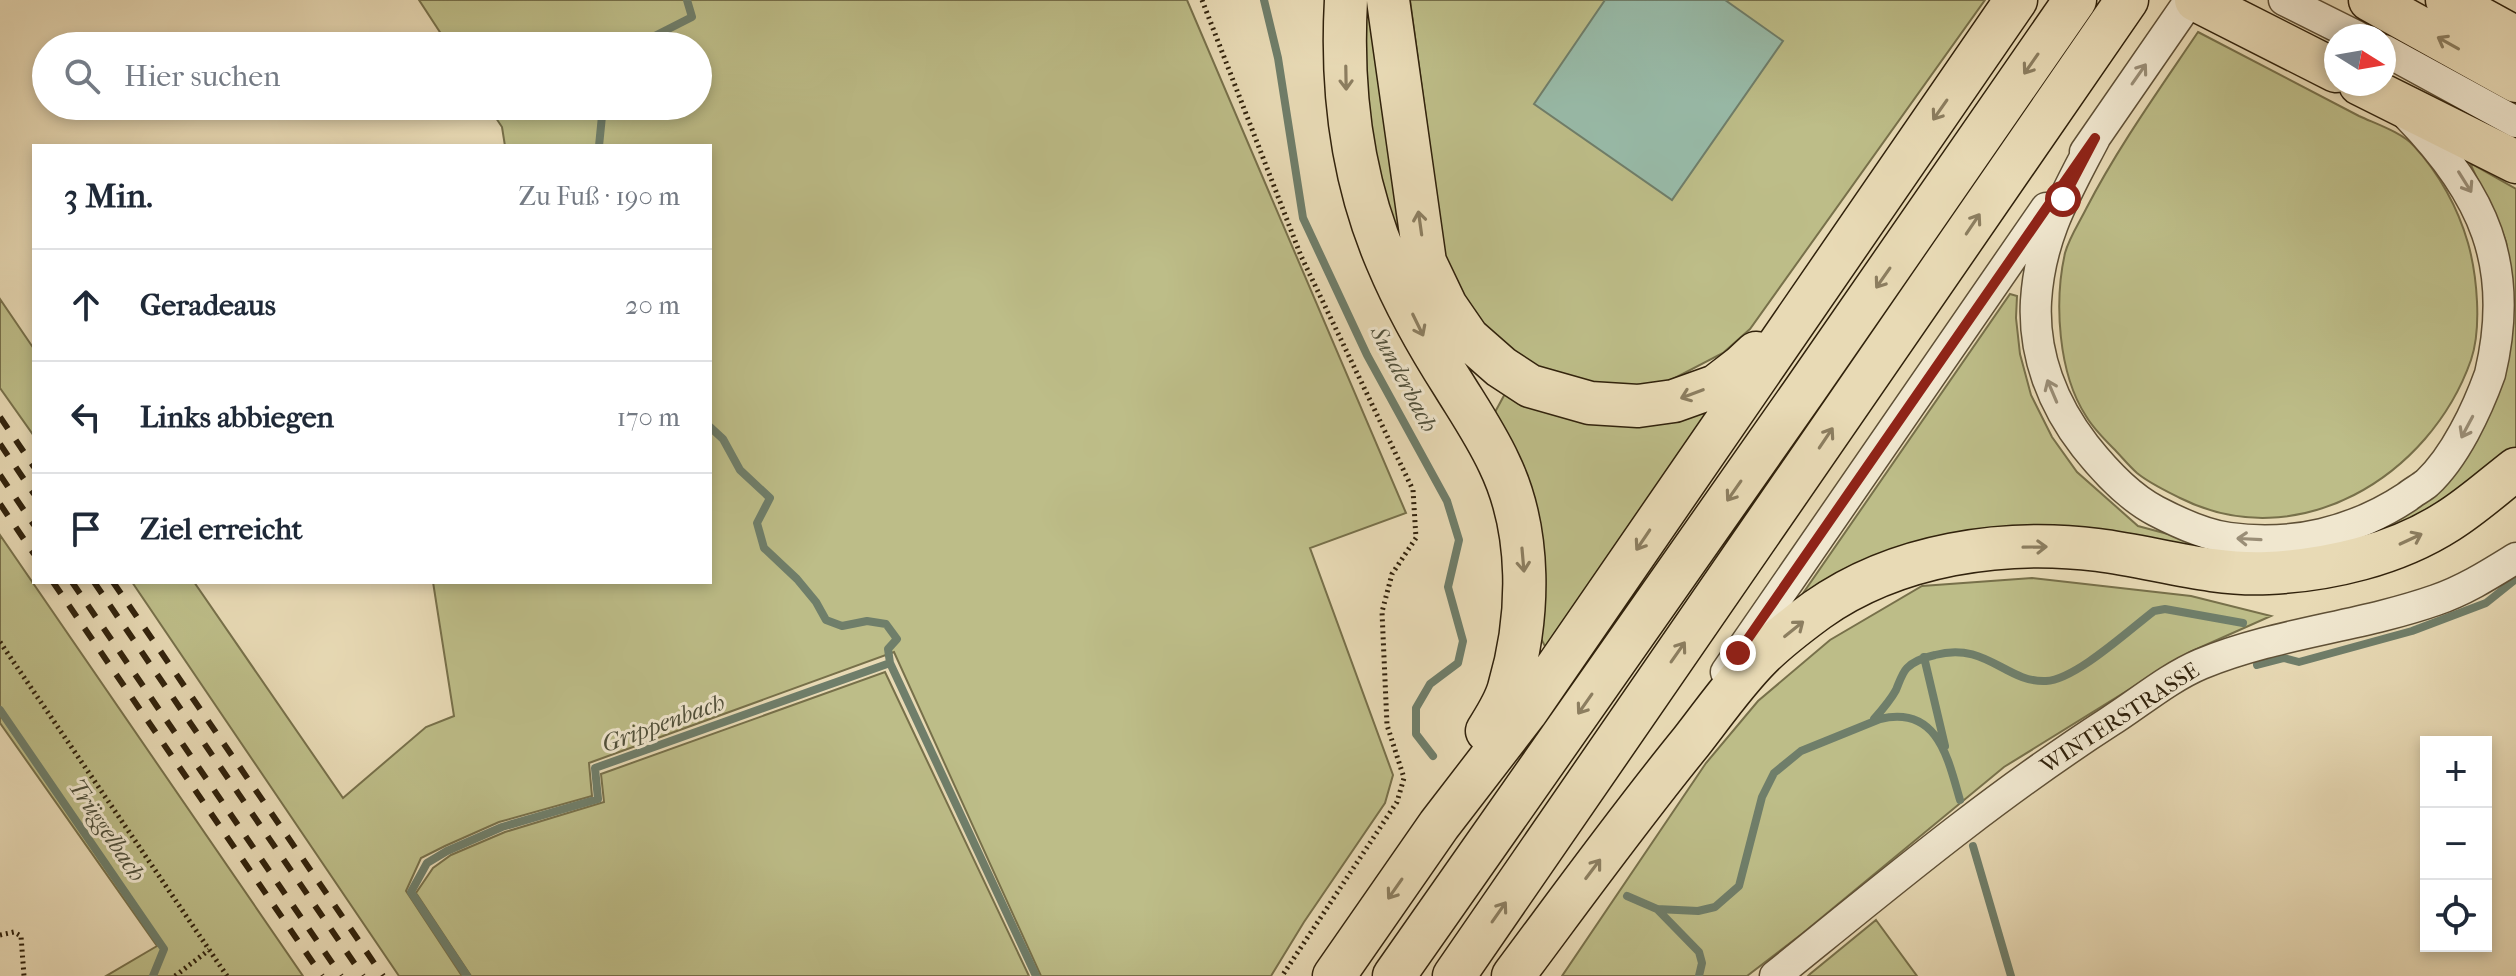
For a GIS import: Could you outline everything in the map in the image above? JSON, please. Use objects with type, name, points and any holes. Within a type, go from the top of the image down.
[{"type":"highway","points":[[1346,0],[1346,106],[1360,183],[1387,260],[1425,338],[1500,464],[1515,508],[1524,565],[1522,631],[1509,691],[1439,825]]},
{"type":"highway","points":[[1388,0],[1425,262],[1446,306],[1468,338],[1501,367],[1530,386],[1590,403],[1638,406],[1674,401],[1716,386],[1742,366],[1814,291]]},
{"type":"highway","points":[[1334,976],[1439,825],[1526,712],[2016,0]]},
{"type":"highway","points":[[1394,976],[2075,0]]},
{"type":"highway","points":[[1454,976],[2127,0]]},
{"type":"highway","points":[[2193,0],[2285,15],[2324,58]]},
{"type":"highway","points":[[2370,0],[2516,81]]},
{"type":"highway","points":[[2447,0],[2516,38]]},
{"type":"highway","points":[[2384,96],[2516,162]]},
{"type":"highway","points":[[1513,976],[1650,792],[1760,657],[1818,609],[1864,583],[1905,567],[1969,552],[2036,546],[2098,550],[2192,567],[2264,574],[2337,564],[2369,557],[2447,521],[2516,469]]},
{"type":"street","points":[[1650,792],[1764,616],[2193,0]]},
{"type":"street","points":[[2285,15],[2324,27]]},
{"type":"street","points":[[2396,57],[2516,122]]},
{"type":"street","points":[[2095,138],[2063,199],[2045,243],[2036,303],[2040,349],[2049,388],[2068,425],[2095,459],[2126,489],[2154,510],[2191,527],[2227,538],[2308,538],[2386,511],[2427,483],[2460,441],[2479,404],[2495,359],[2504,308],[2501,259],[2488,225],[2461,175],[2381,96]]},
{"type":"street","points":[[2383,96],[2516,170]]},
{"type":"street","name":"WINTERSTRASSE","points":[[1775,976],[1981,812],[2069,748],[2200,665],[2259,645],[2437,599],[2479,581],[2516,558]]},
{"type":"path","points":[[1202,0],[1301,256],[1413,490],[1416,538],[1392,574],[1382,612],[1387,725],[1404,778],[1397,802],[1282,976]]},
{"type":"path","points":[[0,642],[227,976]]},
{"type":"path","points":[[0,935],[14,932],[21,936],[24,976]]},
{"type":"path","points":[[175,976],[209,950]]},
{"type":"green space","points":[[419,0],[1187,0],[1406,513],[1310,548],[1393,775],[1385,803],[1271,976],[1041,976],[894,652],[589,763],[592,796],[499,822],[421,858],[406,891],[462,976],[399,976],[133,584],[195,584],[343,798],[426,727],[454,716],[433,584],[712,584],[712,144],[505,144],[502,127],[497,120],[712,120],[712,32],[440,32]]},
{"type":"green space","points":[[1363,0],[1372,0],[1405,241],[1398,243],[1377,176],[1365,106]]},
{"type":"green space","points":[[1410,0],[1985,0],[1750,329],[1723,353],[1671,380],[1638,387],[1592,387],[1539,371],[1484,327],[1464,299],[1445,259]]},
{"type":"green space","points":[[2198,32],[2409,141],[2447,192],[2464,230],[2471,256],[2476,286],[2476,333],[2471,360],[2452,402],[2425,439],[2392,471],[2354,495],[2313,511],[2269,518],[2224,514],[2180,498],[2152,483],[2131,467],[2099,433],[2077,399],[2069,379],[2059,315],[2062,272],[2069,242],[2125,141]]},
{"type":"green space","points":[[2470,163],[2516,189],[2516,449],[2404,527],[2347,542],[2470,450],[2494,403],[2507,350],[2509,268],[2506,242]]},
{"type":"green space","points":[[2010,294],[2017,296],[2020,354],[2031,395],[2052,437],[2077,472],[2138,526],[2194,541],[2199,555],[2102,536],[1797,602]]},
{"type":"green space","points":[[0,299],[32,346],[32,433],[0,388]]},
{"type":"green space","points":[[1507,390],[1713,404],[1546,648],[1539,635],[1494,414]]},
{"type":"green space","points":[[0,535],[303,976],[106,976],[157,946],[0,723]]},
{"type":"green space","points":[[2032,578],[2191,596],[2271,616],[2190,652],[2004,767],[1747,976],[1562,976],[1706,763],[1758,701],[1830,640],[1922,586]]},
{"type":"green space","points":[[885,672],[1029,976],[471,976],[416,893],[433,868],[451,855],[505,832],[604,802],[601,774]]},
{"type":"green space","points":[[1876,920],[1917,976],[1808,976],[1810,974]]},
{"type":"shaded area","points":[[1605,0],[1725,0],[1783,41],[1672,200],[1534,104]]},
{"type":"waterway","name":"Grippenbach","points":[[663,32],[692,17],[687,0]]},
{"type":"waterway","name":"Sunderbach","points":[[1264,0],[1278,58],[1303,218],[1367,355],[1447,501],[1459,540],[1448,587],[1463,641],[1458,663],[1430,684],[1416,708],[1416,734],[1433,756]]},
{"type":"waterway","name":"Grippenbach","points":[[599,144],[602,120]]},
{"type":"waterway","name":"Grippenbach","points":[[712,429],[723,439],[740,470],[770,498],[757,523],[764,548],[797,579],[826,620],[842,626],[867,621],[886,624],[897,639],[888,649],[890,663],[1036,976]]},
{"type":"waterway","points":[[2257,665],[2284,658],[2299,662],[2412,631],[2486,603],[2516,579]]},
{"type":"waterway","points":[[1874,719],[1891,698],[1907,668],[1932,656],[1968,653],[2019,676],[2046,681],[2072,672],[2086,663],[2154,611],[2165,609],[2243,623]]},
{"type":"waterway","points":[[1924,657],[1945,746]]},
{"type":"waterway","name":"Grippenbach","points":[[467,976],[411,892],[427,863],[502,827],[598,799],[595,768],[890,663]]},
{"type":"waterway","name":"Trüggelbach","points":[[0,710],[164,949],[153,976]]},
{"type":"waterway","name":"Sunderbach","points":[[1627,896],[1657,909],[1698,911],[1715,907],[1739,886],[1762,797],[1774,773],[1801,751],[1880,719],[1900,717],[1915,720],[1928,728],[1945,753],[1960,800]]},
{"type":"waterway","name":"Sunderbach","points":[[1973,846],[2011,976]]},
{"type":"waterway","name":"Sunderbach","points":[[1657,909],[1699,952],[1702,963],[1699,976]]},
{"type":"railway","points":[[0,417],[32,464]]},
{"type":"railway","points":[[0,444],[32,491]]},
{"type":"railway","points":[[0,475],[32,522]]},
{"type":"railway","points":[[0,504],[32,551]]},
{"type":"railway","points":[[54,584],[322,976]]},
{"type":"railway","points":[[73,584],[341,976]]},
{"type":"railway","points":[[95,584],[363,976]]},
{"type":"railway","points":[[114,584],[383,976]]},
{"type":"route","points":[[1738,653],[2095,138],[2063,199]]}]
